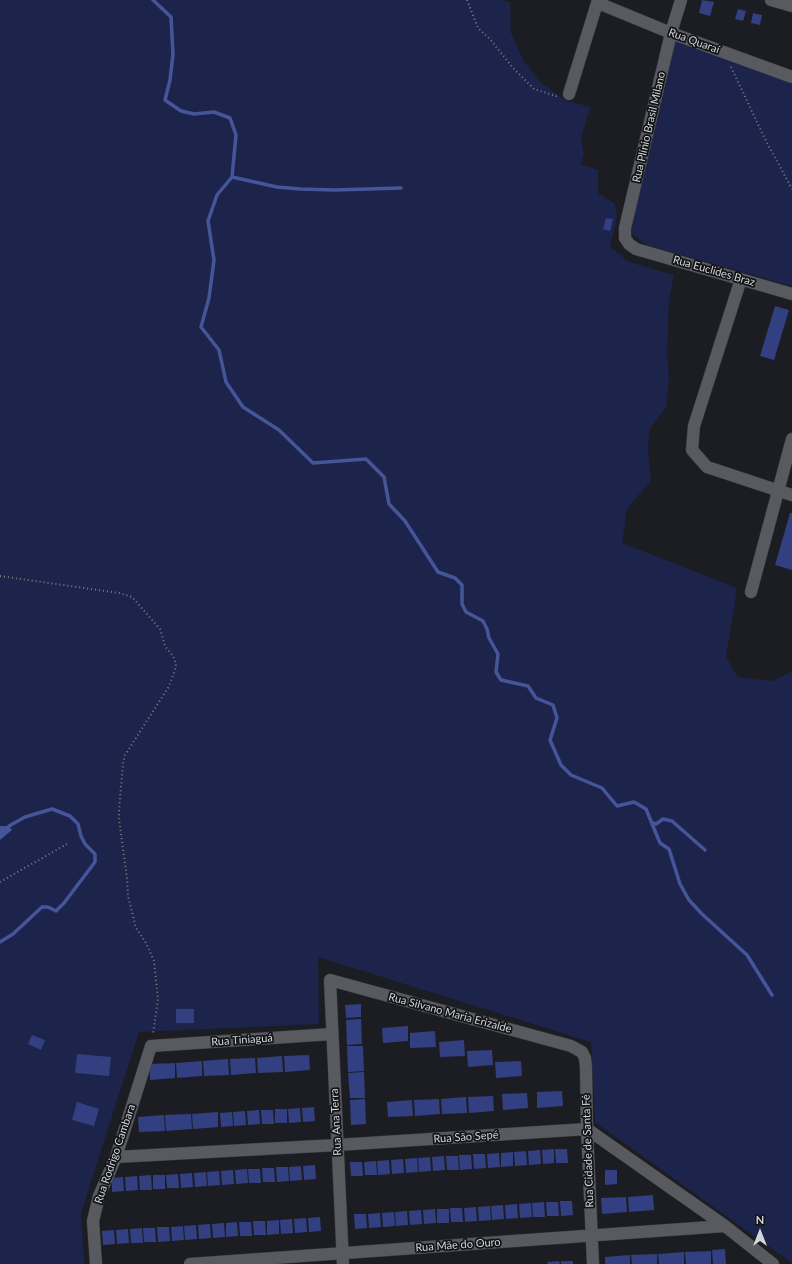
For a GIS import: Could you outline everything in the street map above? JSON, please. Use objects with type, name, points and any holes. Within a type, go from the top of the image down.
[{"type":"street","name":"Rua Plínio Brasil Milano","points":[[636,249],[624,238],[625,228],[671,33],[681,0]]},
{"type":"street","points":[[774,0],[792,6]]},
{"type":"street","points":[[568,94],[598,1]]},
{"type":"street","name":"Rua Quaraí","points":[[598,1],[671,33],[792,77]]},
{"type":"street","name":"Rua Euclides Braz","points":[[636,249],[792,294]]},
{"type":"street","points":[[741,279],[694,426],[692,450],[707,467],[792,495]]},
{"type":"street","points":[[751,592],[792,438]]},
{"type":"street","name":"Rua Ana Terra","points":[[330,980],[343,1259]]},
{"type":"street","name":"Rua Silvano Maria Erizalde","points":[[330,980],[571,1046]]},
{"type":"street","name":"Rua Tiniaguá","points":[[151,1046],[332,1034]]},
{"type":"street","name":"Rua Rodrigo Cambara","points":[[96,1264],[93,1221],[99,1196],[116,1156],[151,1046]]},
{"type":"street","name":"Rua Cidade de Santa Fé","points":[[571,1046],[582,1052],[585,1058],[586,1129],[593,1264]]},
{"type":"street","points":[[586,1129],[725,1226],[774,1264]]},
{"type":"street","name":"Rua São Sepé","points":[[116,1156],[338,1145],[586,1129]]},
{"type":"street","name":"Rua Mãe do Ouro","points":[[190,1264],[343,1259],[591,1236],[725,1226]]},
{"type":"path","points":[[467,0],[478,28],[490,39],[513,68],[534,89],[556,96],[568,94]]},
{"type":"path","points":[[730,65],[765,139],[792,189]]},
{"type":"path","points":[[0,576],[119,593],[132,597],[160,629],[165,646],[173,656],[176,664],[168,688],[125,755],[119,810],[128,896],[136,928],[146,943],[154,961],[158,1000],[151,1046]]},
{"type":"path","points":[[0,882],[67,844]]},
{"type":"shaded area","points":[[0,0],[499,0],[510,2],[511,33],[523,60],[540,82],[565,100],[590,107],[581,139],[584,154],[580,164],[598,170],[598,193],[615,204],[617,217],[610,247],[629,262],[674,275],[669,298],[667,353],[669,379],[666,407],[649,430],[648,452],[651,480],[627,509],[622,543],[737,588],[726,657],[738,677],[773,681],[792,671],[792,1263],[595,1122],[591,1042],[318,957],[319,1024],[139,1032],[81,1213],[84,1264],[0,1264],[0,840],[12,830],[9,826],[0,826]]},
{"type":"shaded area","points":[[675,40],[792,83],[792,286],[647,245],[632,234],[632,215]]},
{"type":"shaded area","points":[[0,826],[9,826],[12,830],[0,840]]},
{"type":"building","points":[[702,0],[714,2],[710,16],[699,13]]},
{"type":"building","points":[[738,9],[746,11],[743,21],[735,19]]},
{"type":"building","points":[[753,13],[762,15],[760,25],[751,23]]},
{"type":"building","points":[[606,218],[613,219],[610,231],[603,229]]},
{"type":"building","points":[[775,306],[789,310],[774,360],[760,356]]},
{"type":"building","points":[[790,513],[792,513],[792,570],[775,565]]},
{"type":"building","points":[[361,1004],[361,1017],[346,1018],[345,1005]]},
{"type":"building","points":[[176,1009],[194,1009],[194,1023],[176,1023]]},
{"type":"building","points":[[361,1019],[362,1044],[347,1045],[346,1020]]},
{"type":"building","points":[[408,1026],[408,1041],[383,1043],[382,1028]]},
{"type":"building","points":[[435,1031],[436,1047],[410,1048],[410,1033]]},
{"type":"building","points":[[32,1035],[45,1040],[41,1050],[28,1044]]},
{"type":"building","points":[[464,1040],[465,1056],[440,1057],[439,1042]]},
{"type":"building","points":[[347,1046],[363,1046],[364,1071],[348,1072]]},
{"type":"building","points":[[492,1050],[493,1065],[468,1067],[467,1051]]},
{"type":"building","points":[[77,1054],[111,1057],[109,1076],[75,1073]]},
{"type":"building","points":[[309,1055],[310,1070],[285,1072],[284,1056]]},
{"type":"building","points":[[282,1056],[283,1072],[258,1073],[257,1058]]},
{"type":"building","points":[[255,1058],[256,1073],[231,1075],[230,1059]]},
{"type":"building","points":[[228,1059],[229,1075],[204,1076],[203,1061]]},
{"type":"building","points":[[202,1061],[202,1076],[177,1078],[176,1063]]},
{"type":"building","points":[[521,1061],[522,1076],[496,1078],[495,1062]]},
{"type":"building","points":[[175,1063],[175,1078],[150,1080],[149,1064]]},
{"type":"building","points":[[364,1072],[365,1098],[350,1098],[348,1073]]},
{"type":"building","points":[[562,1091],[563,1106],[537,1108],[537,1092]]},
{"type":"building","points":[[527,1093],[528,1108],[503,1110],[502,1094]]},
{"type":"building","points":[[493,1096],[494,1111],[469,1113],[468,1097]]},
{"type":"building","points":[[466,1097],[467,1113],[442,1114],[441,1099]]},
{"type":"building","points":[[365,1099],[366,1124],[351,1125],[350,1100]]},
{"type":"building","points":[[439,1099],[440,1114],[415,1116],[414,1100]]},
{"type":"building","points":[[412,1100],[413,1116],[388,1117],[387,1102]]},
{"type":"building","points":[[77,1102],[99,1109],[94,1126],[72,1120]]},
{"type":"building","points":[[314,1107],[315,1121],[303,1122],[302,1108]]},
{"type":"building","points":[[300,1108],[301,1122],[289,1123],[288,1109]]},
{"type":"building","points":[[275,1109],[287,1109],[287,1123],[275,1123]]},
{"type":"building","points":[[259,1110],[260,1124],[248,1125],[247,1111]]},
{"type":"building","points":[[261,1110],[273,1110],[274,1124],[262,1124]]},
{"type":"building","points":[[245,1111],[246,1125],[234,1126],[233,1112]]},
{"type":"building","points":[[218,1112],[218,1127],[193,1129],[192,1114]]},
{"type":"building","points":[[232,1112],[233,1126],[221,1127],[220,1113]]},
{"type":"building","points":[[191,1114],[192,1129],[166,1131],[165,1115]]},
{"type":"building","points":[[164,1115],[165,1131],[139,1132],[138,1117]]},
{"type":"building","points":[[554,1149],[554,1163],[543,1164],[542,1150]]},
{"type":"building","points":[[555,1149],[567,1149],[568,1163],[556,1163]]},
{"type":"building","points":[[540,1150],[541,1164],[529,1165],[528,1151]]},
{"type":"building","points":[[526,1151],[527,1165],[515,1166],[514,1152]]},
{"type":"building","points":[[513,1152],[513,1166],[501,1167],[501,1153]]},
{"type":"building","points":[[499,1153],[500,1167],[488,1168],[487,1154]]},
{"type":"building","points":[[473,1154],[485,1154],[486,1168],[474,1169]]},
{"type":"building","points":[[459,1155],[471,1155],[472,1169],[460,1170]]},
{"type":"building","points":[[444,1156],[445,1170],[433,1171],[432,1157]]},
{"type":"building","points":[[446,1156],[458,1156],[459,1170],[447,1170]]},
{"type":"building","points":[[430,1157],[431,1171],[419,1172],[418,1158]]},
{"type":"building","points":[[417,1158],[418,1172],[406,1173],[405,1159]]},
{"type":"building","points":[[403,1159],[404,1173],[392,1174],[391,1160]]},
{"type":"building","points":[[389,1160],[390,1174],[378,1175],[377,1161]]},
{"type":"building","points":[[376,1161],[377,1175],[365,1175],[364,1162]]},
{"type":"building","points":[[350,1162],[362,1162],[363,1176],[351,1176]]},
{"type":"building","points":[[315,1165],[316,1179],[304,1180],[303,1166]]},
{"type":"building","points":[[301,1166],[302,1180],[290,1181],[289,1167]]},
{"type":"building","points":[[276,1167],[288,1167],[289,1181],[277,1182]]},
{"type":"building","points":[[262,1168],[274,1168],[275,1182],[263,1182]]},
{"type":"building","points":[[247,1169],[248,1183],[236,1184],[235,1170]]},
{"type":"building","points":[[248,1169],[260,1169],[261,1183],[249,1183]]},
{"type":"building","points":[[233,1170],[234,1184],[222,1185],[221,1171]]},
{"type":"building","points":[[605,1170],[617,1170],[617,1184],[605,1185]]},
{"type":"building","points":[[219,1171],[220,1185],[208,1186],[207,1172]]},
{"type":"building","points":[[206,1172],[207,1186],[195,1187],[194,1173]]},
{"type":"building","points":[[192,1173],[193,1187],[181,1188],[180,1174]]},
{"type":"building","points":[[178,1174],[179,1188],[167,1188],[166,1175]]},
{"type":"building","points":[[151,1175],[152,1190],[140,1190],[139,1176]]},
{"type":"building","points":[[153,1175],[165,1175],[165,1189],[153,1189]]},
{"type":"building","points":[[137,1176],[138,1190],[126,1191],[125,1177]]},
{"type":"building","points":[[123,1177],[124,1191],[112,1192],[112,1178]]},
{"type":"building","points":[[653,1195],[654,1210],[629,1212],[628,1197]]},
{"type":"building","points":[[626,1197],[627,1212],[602,1214],[601,1198]]},
{"type":"building","points":[[560,1201],[572,1201],[573,1215],[561,1216]]},
{"type":"building","points":[[544,1202],[545,1217],[533,1217],[532,1203]]},
{"type":"building","points":[[546,1202],[558,1202],[559,1216],[547,1216]]},
{"type":"building","points":[[531,1203],[532,1217],[520,1218],[519,1204]]},
{"type":"building","points":[[517,1204],[518,1218],[506,1219],[505,1205]]},
{"type":"building","points":[[503,1205],[504,1219],[492,1220],[491,1206]]},
{"type":"building","points":[[490,1206],[491,1220],[479,1221],[478,1207]]},
{"type":"building","points":[[476,1207],[477,1221],[465,1222],[464,1208]]},
{"type":"building","points":[[450,1208],[462,1208],[463,1222],[451,1222]]},
{"type":"building","points":[[435,1209],[436,1223],[424,1224],[423,1210]]},
{"type":"building","points":[[437,1209],[449,1209],[449,1223],[437,1223]]},
{"type":"building","points":[[421,1210],[422,1224],[410,1225],[409,1211]]},
{"type":"building","points":[[407,1211],[408,1225],[396,1226],[395,1212]]},
{"type":"building","points":[[394,1212],[395,1226],[383,1227],[382,1213]]},
{"type":"building","points":[[380,1213],[381,1227],[369,1228],[368,1214]]},
{"type":"building","points":[[354,1214],[366,1214],[367,1228],[355,1229]]},
{"type":"building","points":[[320,1217],[321,1231],[309,1232],[308,1218]]},
{"type":"building","points":[[306,1218],[307,1232],[295,1233],[294,1219]]},
{"type":"building","points":[[292,1219],[293,1233],[281,1234],[280,1220]]},
{"type":"building","points":[[279,1220],[279,1234],[267,1235],[267,1221]]},
{"type":"building","points":[[253,1221],[265,1221],[266,1235],[254,1235]]},
{"type":"building","points":[[237,1222],[238,1236],[226,1237],[226,1223]]},
{"type":"building","points":[[239,1222],[251,1222],[252,1236],[240,1236]]},
{"type":"building","points":[[224,1223],[225,1237],[213,1238],[212,1224]]},
{"type":"building","points":[[210,1224],[211,1238],[199,1239],[198,1225]]},
{"type":"building","points":[[196,1225],[197,1239],[185,1240],[184,1226]]},
{"type":"building","points":[[183,1226],[184,1240],[172,1241],[171,1227]]},
{"type":"building","points":[[157,1227],[169,1227],[170,1241],[158,1242]]},
{"type":"building","points":[[142,1228],[143,1243],[131,1243],[130,1229]]},
{"type":"building","points":[[143,1228],[155,1228],[156,1242],[144,1242]]},
{"type":"building","points":[[128,1229],[129,1243],[117,1244],[116,1230]]},
{"type":"building","points":[[114,1230],[115,1244],[103,1245],[102,1231]]},
{"type":"building","points":[[725,1249],[726,1264],[713,1264],[712,1250]]},
{"type":"building","points":[[711,1251],[711,1264],[686,1264],[685,1252]]},
{"type":"building","points":[[684,1252],[684,1264],[659,1264],[658,1254]]},
{"type":"building","points":[[657,1254],[657,1264],[632,1264],[631,1255]]},
{"type":"building","points":[[630,1255],[630,1264],[605,1264],[605,1257]]},
{"type":"building","points":[[559,1261],[560,1264],[548,1264],[547,1262]]},
{"type":"building","points":[[561,1261],[573,1261],[573,1264],[561,1264]]},
{"type":"waterway","points":[[153,0],[171,17],[173,54],[170,80],[165,100],[181,111],[194,114],[214,112],[230,118],[236,135],[232,177],[217,195],[208,221],[214,260],[209,298],[201,327],[219,350],[226,382],[243,407],[279,430],[313,463],[366,459],[384,477],[389,504],[405,521],[438,572],[455,578],[462,585],[462,604],[466,612],[483,621],[489,638],[498,654],[496,672],[501,680],[528,686],[536,698],[553,705],[557,718],[550,740],[561,765],[571,775],[602,788],[617,806],[634,802],[646,809],[660,843],[669,849],[680,884],[689,900],[702,914],[747,955],[772,995]]},
{"type":"waterway","points":[[232,177],[277,187],[300,189],[335,190],[401,188]]},
{"type":"waterway","points":[[0,942],[13,934],[42,907],[48,907],[56,911],[64,903],[95,862],[95,854],[85,844],[78,824],[70,816],[52,809],[25,817],[9,826]]},
{"type":"waterway","points":[[651,822],[656,824],[663,819],[672,821],[705,850]]}]
